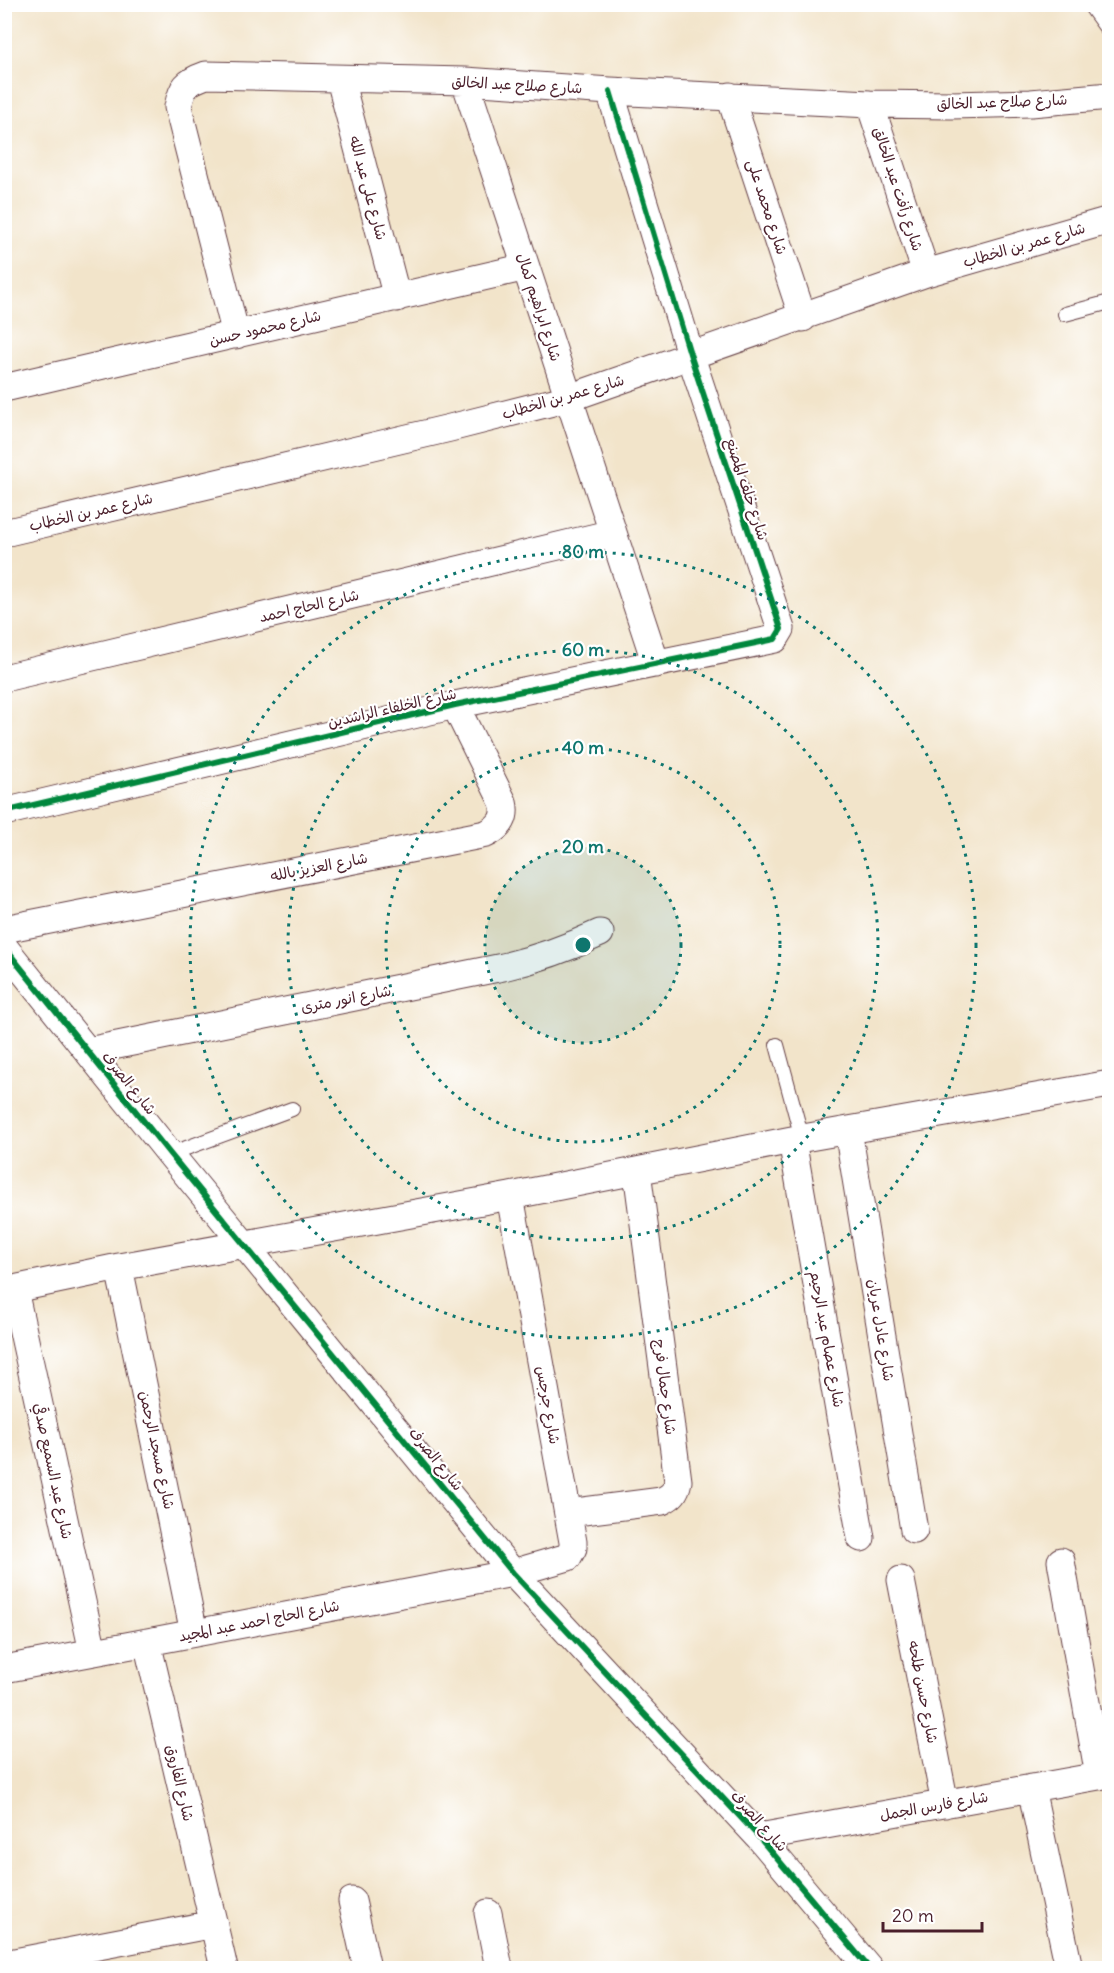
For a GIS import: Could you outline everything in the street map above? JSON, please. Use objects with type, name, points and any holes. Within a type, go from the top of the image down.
[{"type":"street","points":[[1097,4],[1110,22]]},
{"type":"street","name":"شارع صلاح عبد الخالق","points":[[236,335],[178,107],[181,92],[191,80],[206,75],[465,81],[870,104],[1031,103],[1110,96]]},
{"type":"street","name":"شارع على عبد الله","points":[[340,79],[397,298]]},
{"type":"street","name":"شارع ابراهيم كمال","points":[[465,81],[656,664]]},
{"type":"street","name":"شارع خلف المصنع","points":[[610,91],[691,357],[781,629]]},
{"type":"street","name":"شارع محمد على","points":[[730,96],[803,318]]},
{"type":"street","name":"شارع رأفت عبد الخالق","points":[[870,104],[926,273]]},
{"type":"street","name":"شارع عمر بن الخطاب","points":[[4,533],[569,398],[803,318],[926,273],[1110,220]]},
{"type":"street","name":"شارع محمود حسن","points":[[4,388],[526,267]]},
{"type":"street","name":"شارع الحاج احمد","points":[[4,678],[613,533]]},
{"type":"street","name":"شارع الخلفاء الراشدين","points":[[4,812],[455,705],[770,641],[775,639],[781,629]]},
{"type":"street","name":"شارع العزيز بالله","points":[[4,929],[486,834],[497,829],[505,812],[504,802],[455,705]]},
{"type":"street","name":"شارع انور مترى","points":[[88,1051],[503,967],[568,948],[600,933]]},
{"type":"street","name":"شارع الصرف","points":[[4,947],[513,1573],[759,1837],[869,1968]]},
{"type":"street","points":[[9,1291],[797,1139],[1110,1084]]},
{"type":"street","name":"شارع عادل عريان","points":[[848,1130],[914,1530]]},
{"type":"street","name":"شارع عصام عبد الرحيم","points":[[797,1139],[861,1538]]},
{"type":"street","name":"شارع جمال فرج","points":[[568,1513],[662,1501],[676,1490],[678,1481],[637,1171]]},
{"type":"street","name":"شارع جرجس","points":[[510,1196],[573,1548],[568,1557],[513,1573]]},
{"type":"street","name":"شارع مسجد الرحمن","points":[[119,1268],[194,1633]]},
{"type":"street","name":"شارع عبد السميع صدقي","points":[[9,1291],[93,1652]]},
{"type":"street","points":[[1061,1561],[1104,1775]]},
{"type":"street","name":"شارع الحاج احمد عبد المجيد","points":[[4,1669],[513,1573]]},
{"type":"street","name":"شارع حسن طلحه","points":[[902,1580],[945,1804]]},
{"type":"street","name":"شارع الفاروق","points":[[147,1642],[224,1968]]},
{"type":"street","name":"شارع فارس الجمل","points":[[759,1837],[1104,1775]]},
{"type":"street","points":[[1031,1788],[1069,1968]]},
{"type":"street","points":[[352,1901],[368,1968]]},
{"type":"street","points":[[488,1913],[500,1968]]},
{"type":"street","points":[[4,1964],[214,1924]]},
{"type":"lane","points":[[1065,314],[1110,302]]},
{"type":"lane","points":[[777,1045],[797,1139]]},
{"type":"lane","points":[[170,1154],[292,1109]]},
{"type":"cycle path","points":[[4,812],[455,705],[775,639],[781,629],[691,357],[610,91]]},
{"type":"cycle path","points":[[4,947],[513,1573],[759,1837],[869,1968]]}]
